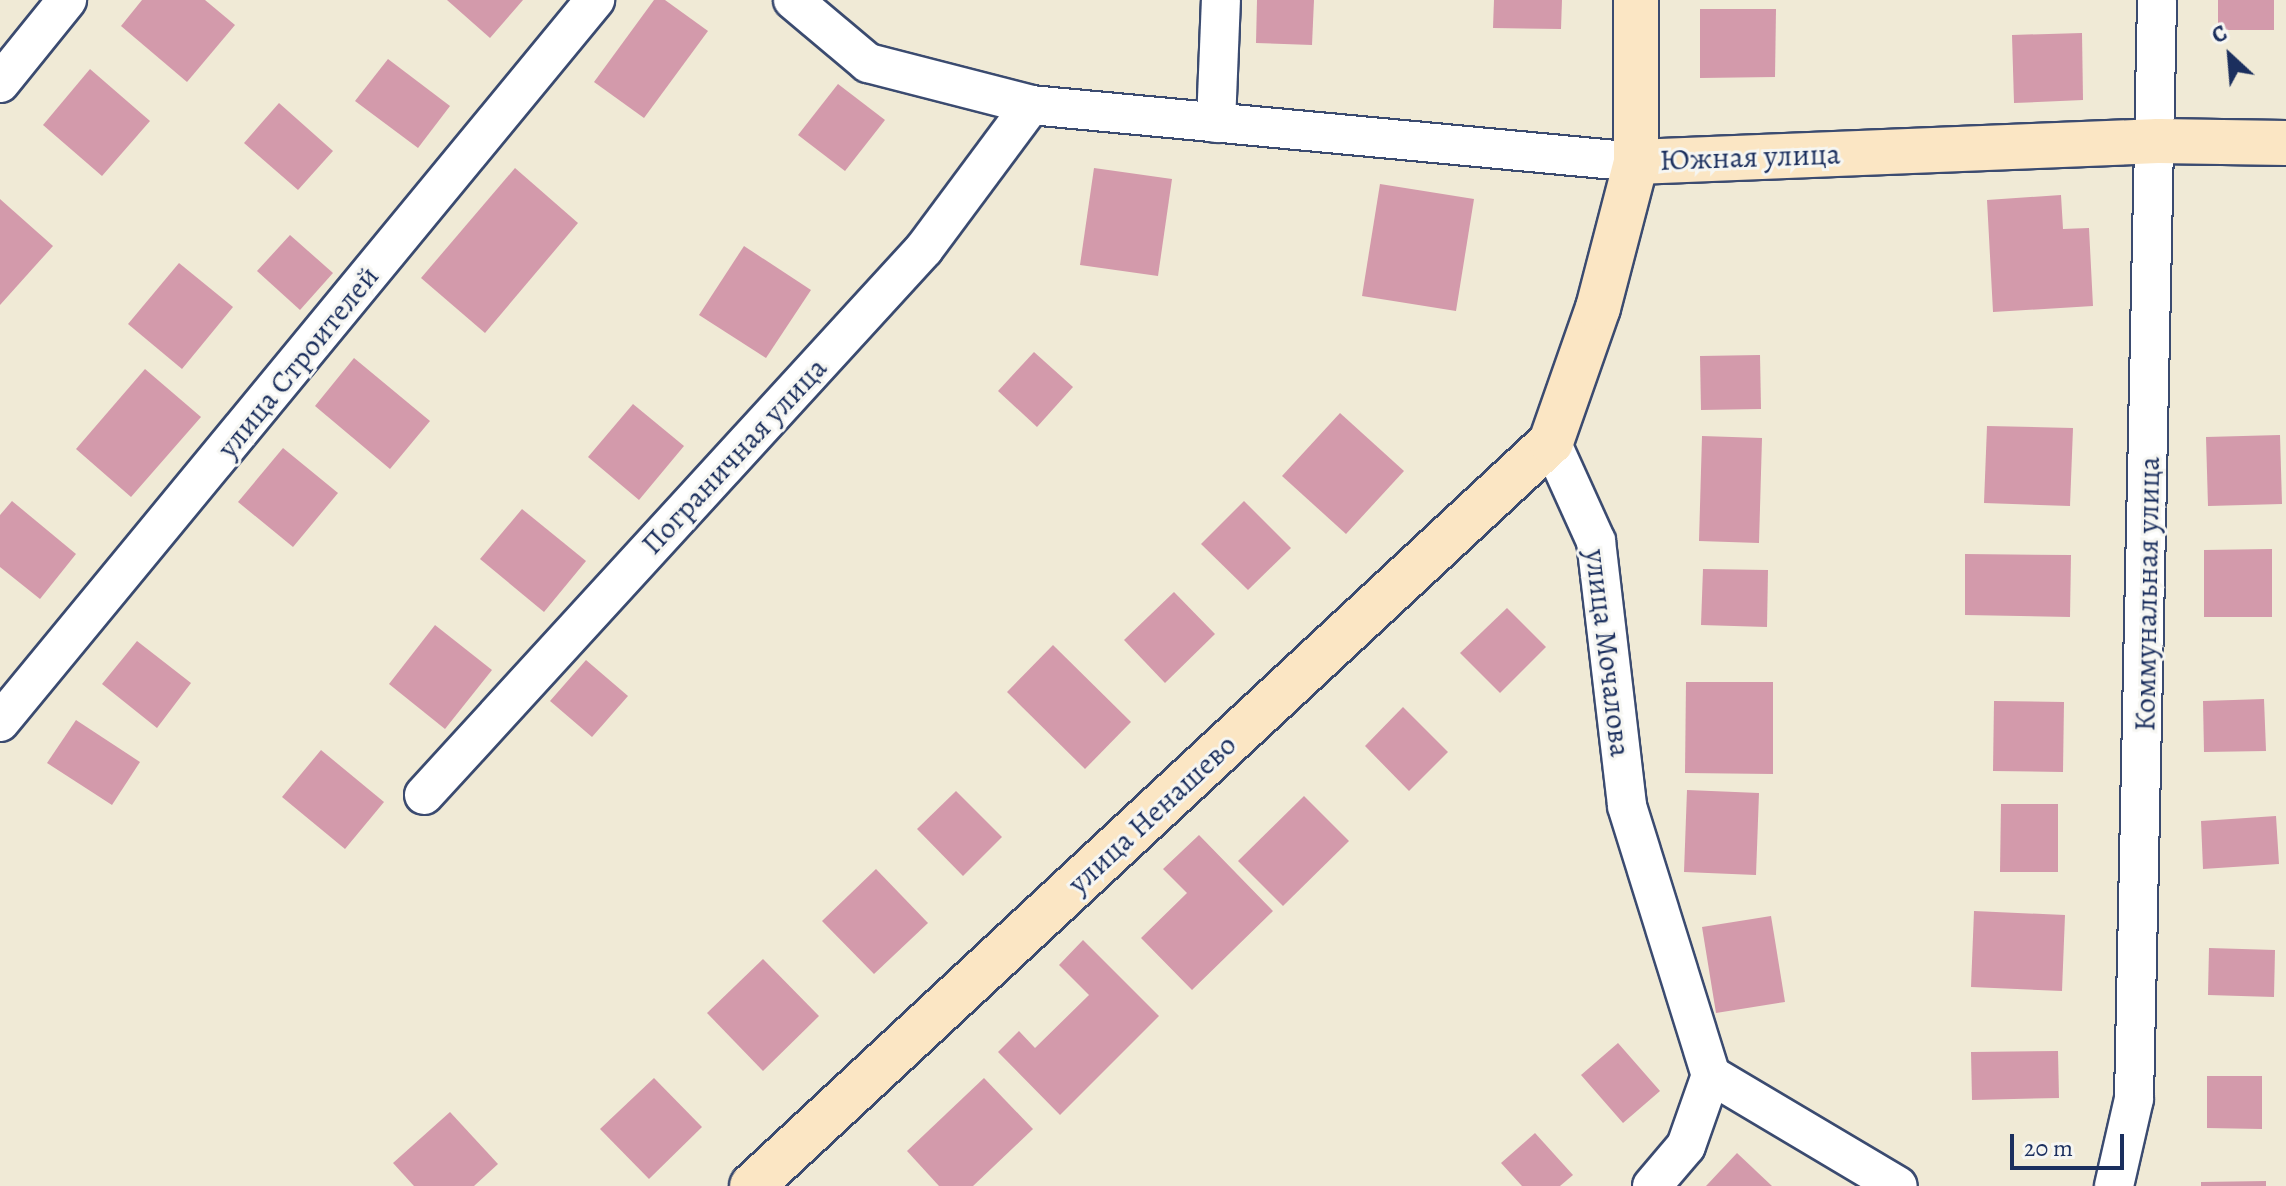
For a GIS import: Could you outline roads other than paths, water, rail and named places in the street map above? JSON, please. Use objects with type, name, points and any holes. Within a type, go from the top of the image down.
[{"type":"street","points":[[0,83],[67,0]]},
{"type":"street","name":"улица Строителей","points":[[0,722],[595,0]]},
{"type":"street","name":"Южная улица","points":[[793,0],[868,63],[1031,105],[1216,123],[1636,162],[2158,141],[2286,143]]},
{"type":"street","points":[[1216,123],[1221,0]]},
{"type":"street","points":[[1551,442],[1598,308],[1636,162],[1636,0]]},
{"type":"street","name":"Коммунальная улица","points":[[2114,1186],[2134,1099],[2158,141],[2157,0]]},
{"type":"street","name":"Пограничная улица","points":[[424,795],[924,249],[1031,105]]},
{"type":"street","name":"улица Мочалова","points":[[1551,442],[1596,541],[1627,806],[1711,1075]]},
{"type":"street","name":"улица Ненашево","points":[[752,1186],[1551,442]]},
{"type":"street","points":[[1652,1186],[1686,1146],[1711,1075],[1898,1186]]}]
